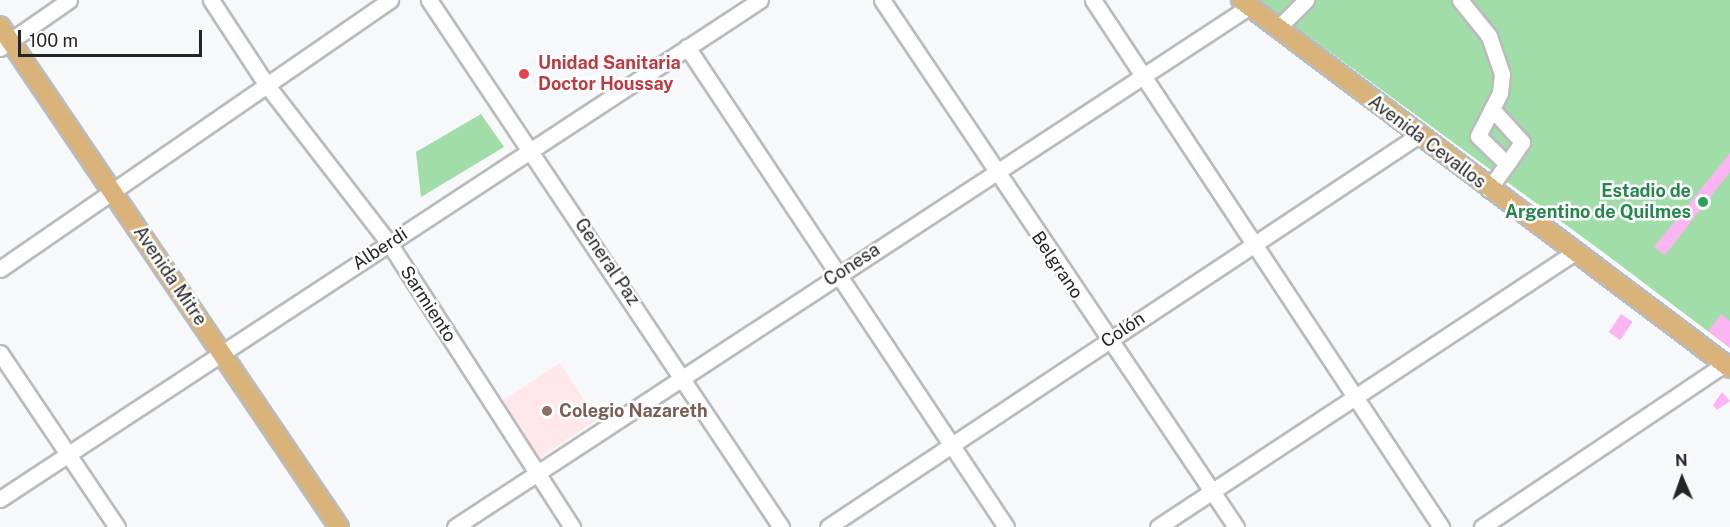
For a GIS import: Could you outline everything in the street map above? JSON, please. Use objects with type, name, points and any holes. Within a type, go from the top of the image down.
[{"type":"main road","name":"Avenida Cevallos","points":[[1245,3],[1727,366]]},
{"type":"main road","name":"Avenida Mitre","points":[[4,38],[113,191],[339,527]]},
{"type":"street","points":[[4,38],[69,0]]},
{"type":"street","name":"Sarmiento","points":[[211,0],[266,84],[388,243],[572,527]]},
{"type":"street","points":[[0,269],[390,0]]},
{"type":"street","name":"General Paz","points":[[429,0],[683,375],[781,527]]},
{"type":"street","name":"Alberdi","points":[[0,498],[221,351],[760,0]]},
{"type":"street","name":"Belgrano","points":[[882,0],[995,173],[1236,527]]},
{"type":"street","points":[[1094,0],[1357,395],[1441,527]]},
{"type":"street","points":[[1278,28],[1306,0]]},
{"type":"street","points":[[1460,0],[1489,36]]},
{"type":"street","points":[[1469,0],[1489,36],[1502,74],[1492,109],[1478,136],[1507,164]]},
{"type":"street","name":"Conesa","points":[[455,527],[536,471],[1144,76],[1245,3]]},
{"type":"street","points":[[687,47],[1006,527]]},
{"type":"street","points":[[1489,189],[1522,142],[1492,109]]},
{"type":"street","name":"Colón","points":[[828,527],[1254,242],[1419,135]]},
{"type":"street","points":[[1158,527],[1574,253]]},
{"type":"street","points":[[0,353],[117,527]]},
{"type":"street","points":[[1482,527],[1727,366]]},
{"type":"shaded area","name":"Colegio Nazareth","points":[[560,363],[597,420],[534,461],[497,404]]},
{"type":"green space","points":[[1259,0],[1730,0],[1730,348],[1607,255]]},
{"type":"green space","points":[[481,114],[504,147],[421,197],[416,152]]},
{"type":"building","points":[[1730,153],[1730,172],[1665,255],[1654,247]]},
{"type":"building","points":[[1621,314],[1633,322],[1620,340],[1609,332]]},
{"type":"building","points":[[1721,314],[1730,321],[1730,348],[1708,331]]},
{"type":"building","points":[[1722,392],[1730,401],[1717,410],[1713,405]]},
{"type":"place","name":"Unidad Sanitaria Doctor Houssay","points":[[524,74]]},
{"type":"place","name":"Estadio de Argentino de Quilmes","points":[[1703,202]]},
{"type":"place","name":"Colegio Nazareth","points":[[547,411]]}]
